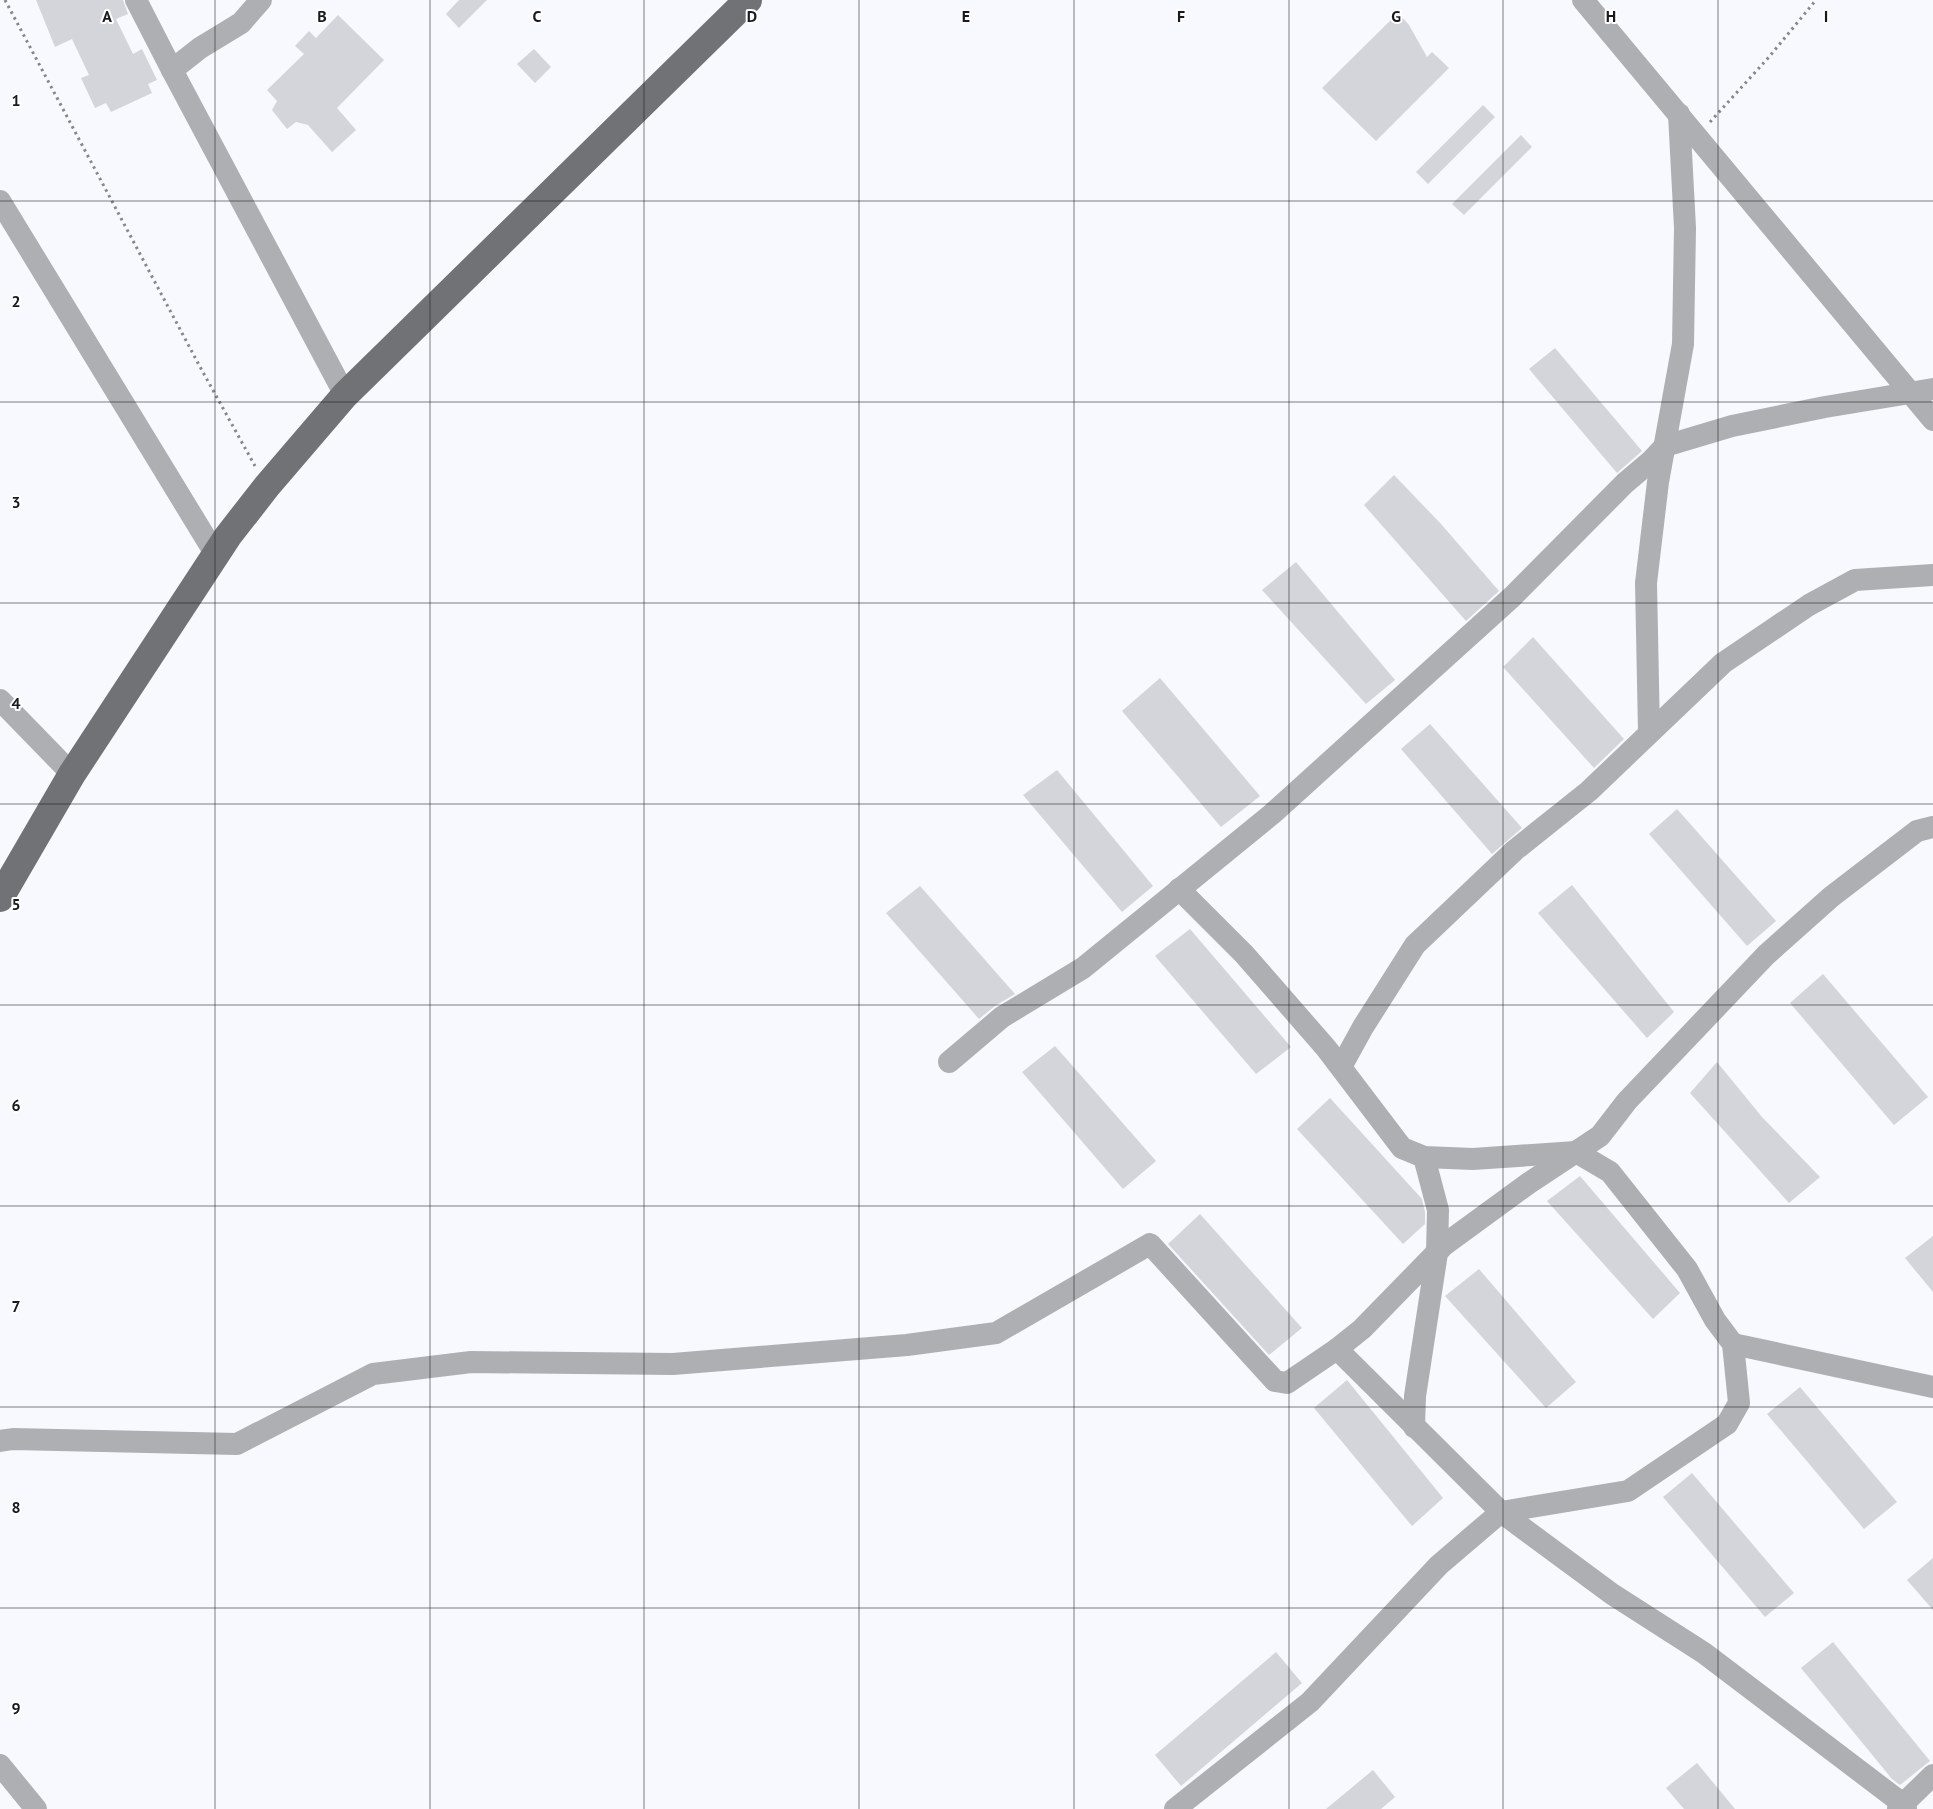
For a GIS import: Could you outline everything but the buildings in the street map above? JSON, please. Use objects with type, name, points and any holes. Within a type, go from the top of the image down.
[{"type":"main road","points":[[0,898],[72,774],[216,555],[267,486],[345,395],[748,0]]},
{"type":"street","points":[[136,0],[345,395]]},
{"type":"street","points":[[172,70],[200,48],[241,23],[261,0]]},
{"type":"street","points":[[1583,0],[1933,420]]},
{"type":"street","points":[[1649,732],[1646,584],[1658,482],[1683,344],[1685,228],[1679,114]]},
{"type":"street","points":[[0,201],[216,555]]},
{"type":"street","points":[[949,1062],[1002,1017],[1083,968],[1272,814],[1512,597],[1664,446],[1732,426],[1933,389]]},
{"type":"street","points":[[1341,1067],[1363,1027],[1415,945],[1515,850],[1589,791],[1722,663],[1809,605],[1855,580],[1933,575]]},
{"type":"street","points":[[0,700],[72,774]]},
{"type":"street","points":[[0,1441],[13,1439],[237,1444],[373,1374],[472,1362],[673,1364],[907,1345],[996,1333],[1150,1244],[1275,1381],[1287,1383],[1337,1349],[1362,1329],[1444,1245],[1513,1194],[1600,1136],[1627,1101],[1766,955],[1831,897],[1917,831],[1933,827]]},
{"type":"street","points":[[1179,889],[1244,954],[1326,1048],[1402,1148],[1424,1157],[1473,1159],[1576,1152],[1610,1172],[1688,1269],[1715,1320],[1733,1344],[1739,1403],[1727,1424],[1628,1491],[1501,1512],[1439,1565],[1310,1702],[1184,1806]]},
{"type":"street","points":[[1414,1427],[1415,1396],[1437,1253],[1438,1210],[1424,1157]]},
{"type":"street","points":[[1733,1344],[1933,1388]]},
{"type":"street","points":[[1337,1349],[1501,1512],[1612,1594],[1704,1653],[1903,1807],[1933,1775]]},
{"type":"street","points":[[0,1765],[36,1809]]},
{"type":"path","points":[[5,0],[199,365],[267,486]]},
{"type":"path","points":[[1698,136],[1769,57],[1816,0]]}]
